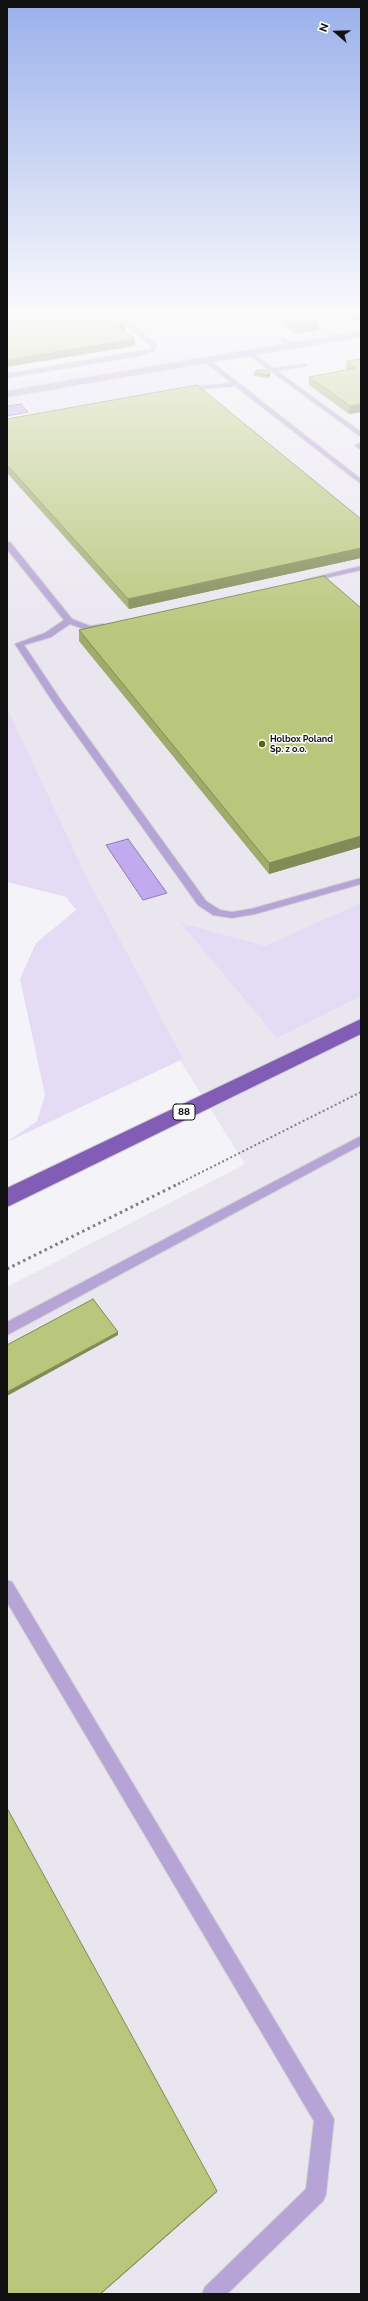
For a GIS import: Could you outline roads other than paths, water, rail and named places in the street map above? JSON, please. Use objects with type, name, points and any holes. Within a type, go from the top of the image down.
[{"type":"main road","name":"88","points":[[7,1198],[361,1026]]},
{"type":"lane","points":[[285,422],[361,482]]},
{"type":"lane","points":[[344,422],[361,435]]},
{"type":"lane","points":[[7,544],[69,621],[89,629],[112,624]]},
{"type":"lane","points":[[299,582],[361,568]]},
{"type":"lane","points":[[69,621],[48,635],[20,644],[58,703],[202,902],[216,913],[232,915],[251,912],[361,881]]},
{"type":"lane","points":[[7,1329],[361,1140]]},
{"type":"lane","points":[[7,1587],[324,2119],[316,2194],[212,2294]]},
{"type":"place","name":"Holbox Poland Sp. z o.o.","points":[[262,744]]}]
